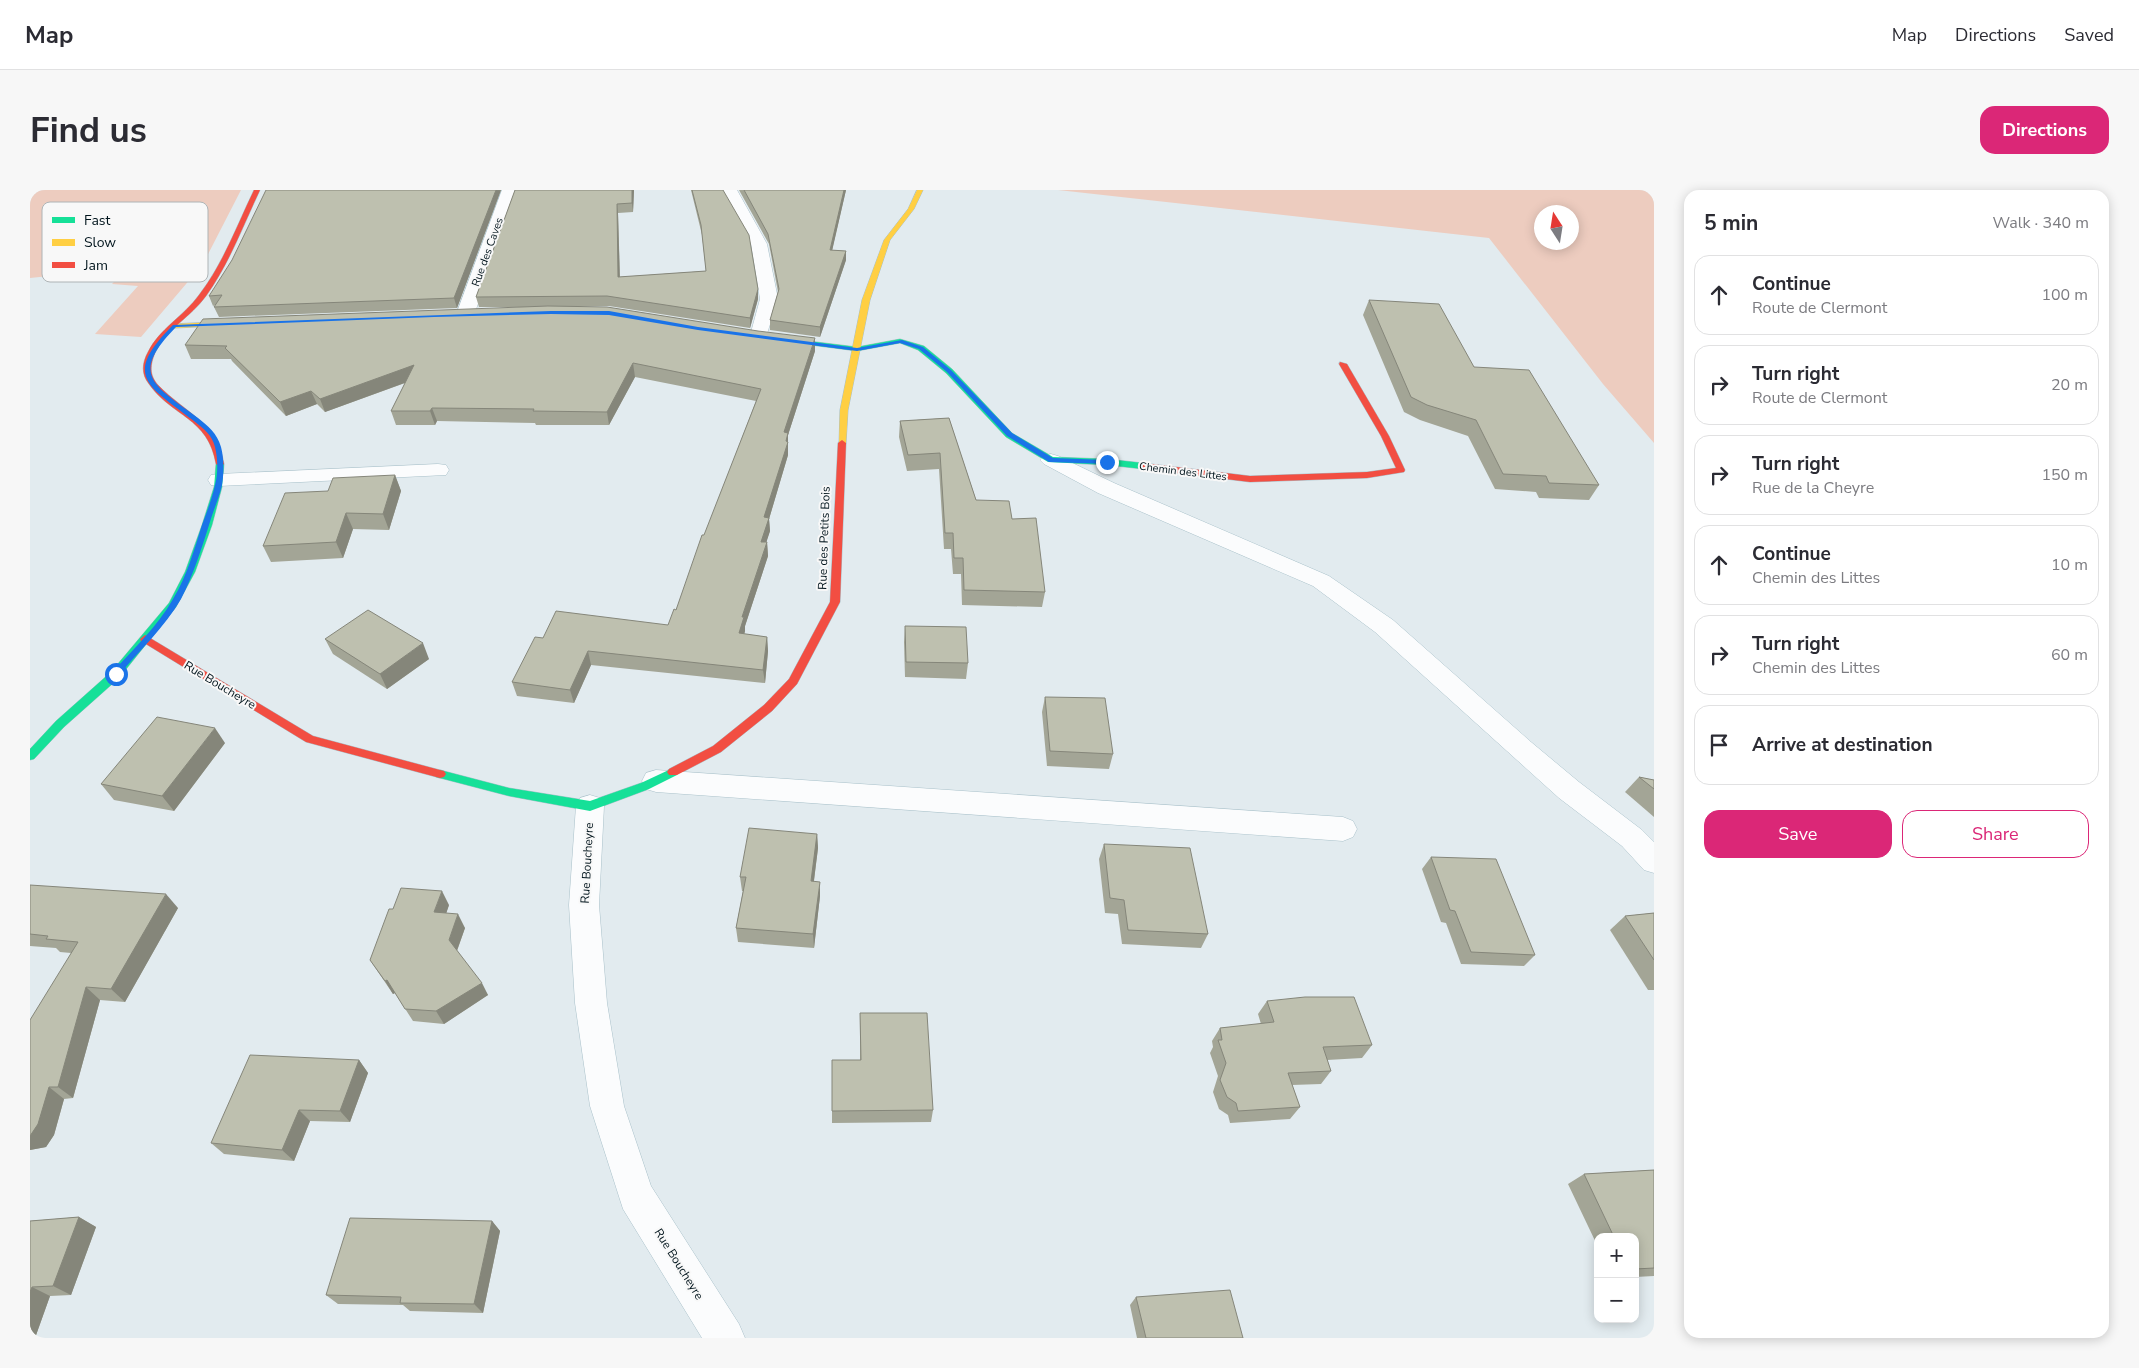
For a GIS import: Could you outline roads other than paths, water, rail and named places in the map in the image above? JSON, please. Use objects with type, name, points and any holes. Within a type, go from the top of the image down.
[{"type":"street","points":[[30,756],[76,709],[116,674],[165,617],[177,599],[192,565],[212,508],[219,480],[218,447],[211,431],[151,383],[146,368],[160,341],[200,298],[216,273],[257,190]]},
{"type":"street","name":"Rue des Caves","points":[[463,315],[510,190]]},
{"type":"street","points":[[729,190],[759,244],[769,298],[755,336]]},
{"type":"street","name":"Rue des Petits Bois","points":[[590,806],[656,781],[717,749],[768,708],[793,681],[835,602],[844,410],[866,300],[887,240],[911,209],[920,190]]},
{"type":"street","points":[[175,326],[248,323]]},
{"type":"street","name":"Chemin des Littes","points":[[755,336],[857,349],[900,341],[921,348],[949,371],[1010,435],[1052,460],[1107,462],[1250,479],[1367,475],[1401,470],[1385,436],[1343,364]]},
{"type":"street","points":[[1052,460],[1106,488],[1321,581],[1384,626],[1521,749],[1569,790],[1632,838],[1654,861]]},
{"type":"street","points":[[219,480],[438,470]]},
{"type":"street","name":"Rue Boucheyre","points":[[145,639],[310,739],[509,792],[590,806],[584,905],[591,1003],[607,1106],[636,1196],[725,1338]]},
{"type":"street","points":[[656,781],[1343,829]]}]
